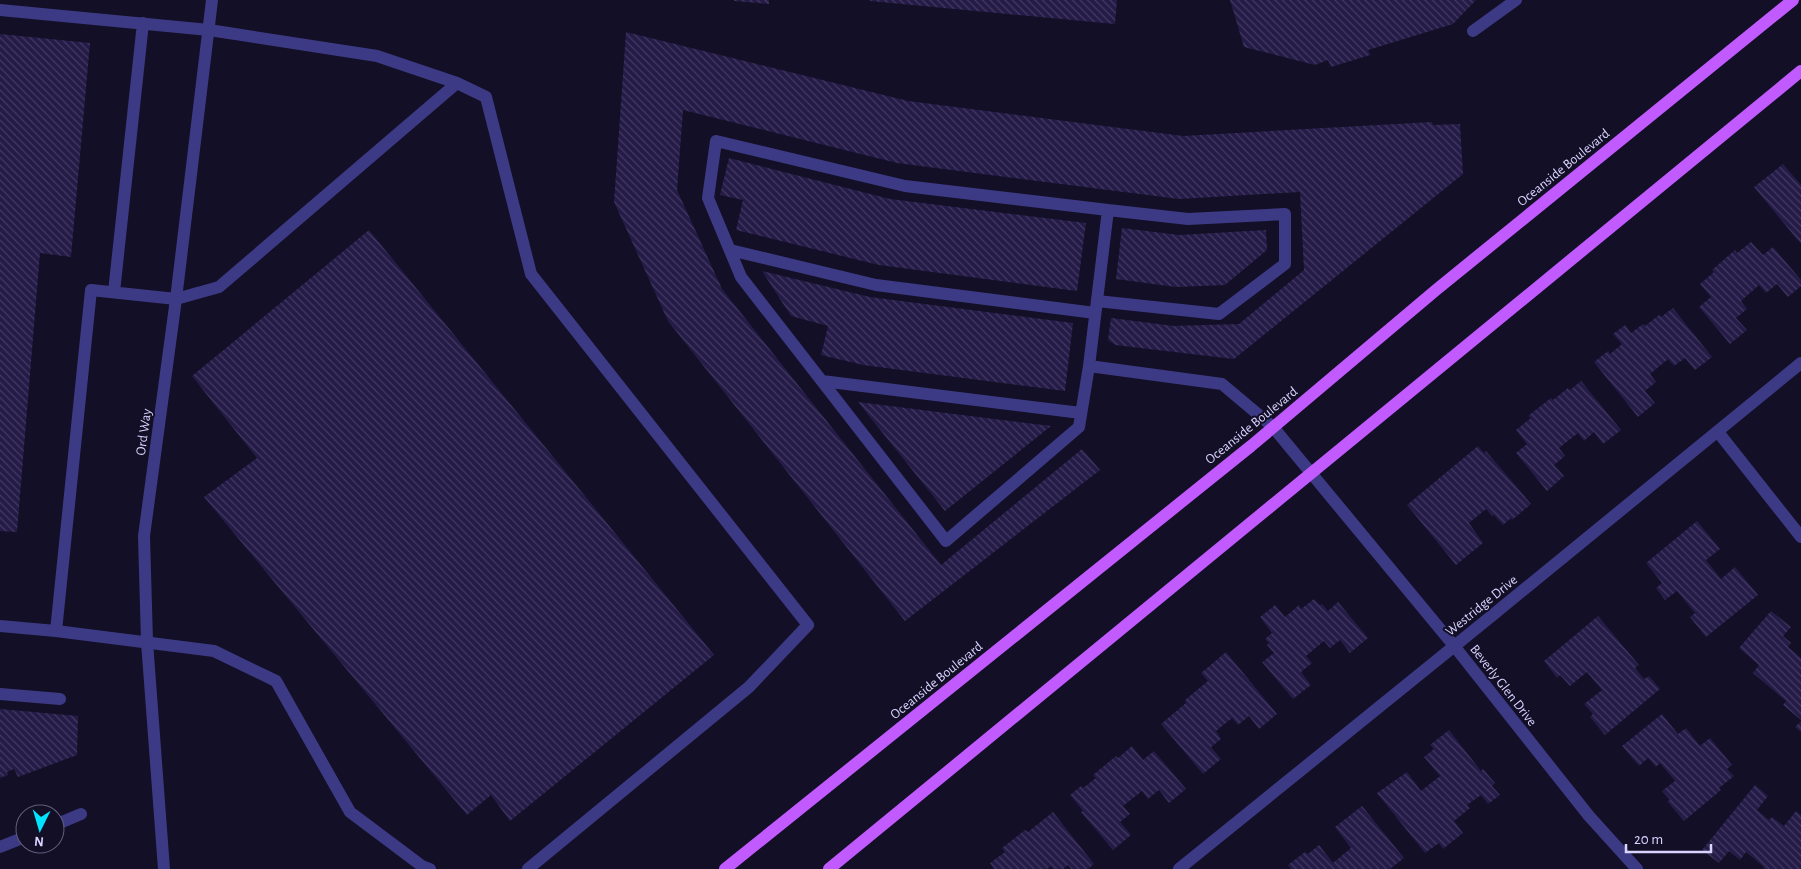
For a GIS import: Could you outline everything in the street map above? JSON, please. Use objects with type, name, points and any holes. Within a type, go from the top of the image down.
[{"type":"main road","name":"Oceanside Boulevard","points":[[725,869],[1273,427],[1444,284],[1793,0]]},
{"type":"main road","points":[[829,869],[1801,71]]},
{"type":"street","name":"Ord Way","points":[[164,869],[147,642],[144,536],[176,299],[212,0]]},
{"type":"street","points":[[1473,31],[1516,0]]},
{"type":"street","points":[[0,10],[209,30],[377,56],[457,83],[486,97],[531,274],[808,625],[749,687],[528,869]]},
{"type":"street","points":[[114,292],[143,23]]},
{"type":"street","points":[[56,631],[91,290],[176,299],[220,287],[457,83]]},
{"type":"street","points":[[730,250],[876,285],[1096,307],[1219,314],[1285,264],[1285,214],[1188,219],[905,186],[716,141],[708,198],[741,277],[946,541],[1079,427],[1089,366],[1096,307],[1108,210]]},
{"type":"street","name":"Westridge Drive","points":[[1179,869],[1801,363]]},
{"type":"street","name":"Beverly Glen Drive","points":[[1089,366],[1222,384],[1273,427],[1454,647],[1589,816],[1636,869]]},
{"type":"street","points":[[822,380],[1082,413]]},
{"type":"street","points":[[1718,432],[1801,537]]},
{"type":"street","points":[[0,626],[56,631],[214,651],[276,681],[350,812],[422,866],[430,869]]},
{"type":"street","points":[[0,694],[60,699]]},
{"type":"street","points":[[65,821],[80,814]]},
{"type":"street","points":[[0,847],[15,841]]},
{"type":"building","points":[[769,0],[769,4],[734,1]]},
{"type":"building","points":[[870,0],[1117,0],[1115,24]]},
{"type":"building","points":[[1230,0],[1476,0],[1453,24],[1368,50],[1370,55],[1331,67],[1328,60],[1315,65],[1244,47]]},
{"type":"building","points":[[626,32],[908,101],[1183,136],[1432,122],[1433,125],[1460,124],[1463,174],[1234,359],[1115,345],[1108,340],[1111,318],[1174,326],[1239,324],[1304,270],[1300,192],[1179,199],[897,163],[683,110],[677,190],[722,289],[941,565],[1082,449],[1100,470],[905,621],[668,321],[614,202]]},
{"type":"building","points":[[0,34],[90,43],[71,257],[40,253],[17,532],[0,531]]},
{"type":"building","points":[[729,158],[890,199],[1086,223],[1077,291],[879,265],[736,230],[743,200],[720,195]]},
{"type":"building","points":[[1783,164],[1801,185],[1801,244],[1754,187]]},
{"type":"building","points":[[1122,228],[1179,235],[1266,230],[1267,250],[1225,285],[1176,287],[1116,279]]},
{"type":"building","points":[[369,230],[714,655],[510,821],[491,795],[467,815],[204,497],[257,458],[192,376]]},
{"type":"building","points":[[1751,242],[1763,255],[1773,247],[1801,280],[1801,286],[1788,297],[1777,284],[1766,293],[1759,285],[1741,301],[1747,309],[1736,318],[1747,330],[1730,344],[1699,307],[1711,297],[1700,284],[1714,272],[1712,270],[1735,250],[1737,253]]},
{"type":"building","points":[[762,271],[870,297],[1073,323],[1065,391],[863,365],[821,355],[828,326],[791,316]]},
{"type":"building","points":[[1673,308],[1712,357],[1695,370],[1685,358],[1674,366],[1668,359],[1650,374],[1656,382],[1645,391],[1655,403],[1638,417],[1594,362],[1608,351],[1610,354],[1622,344],[1613,334],[1625,325],[1631,333],[1643,324],[1645,326],[1659,315],[1661,317]]},
{"type":"building","points":[[1581,381],[1621,430],[1603,444],[1594,432],[1584,441],[1578,433],[1559,448],[1565,456],[1554,465],[1564,476],[1547,491],[1516,453],[1527,444],[1516,430],[1531,418],[1528,416],[1551,398],[1553,400],[1568,388],[1570,390]]},
{"type":"building","points":[[858,402],[1051,426],[945,511]]},
{"type":"building","points":[[1478,446],[1484,453],[1486,451],[1531,504],[1503,525],[1486,509],[1469,523],[1483,543],[1456,565],[1407,505]]},
{"type":"building","points":[[1697,521],[1720,549],[1706,560],[1721,579],[1735,567],[1758,595],[1706,637],[1690,617],[1695,613],[1677,591],[1665,600],[1656,588],[1662,583],[1646,563]]},
{"type":"building","points":[[1314,599],[1328,611],[1338,602],[1368,638],[1350,653],[1340,640],[1330,648],[1324,641],[1306,656],[1312,663],[1301,672],[1311,685],[1293,699],[1262,662],[1274,653],[1267,645],[1269,643],[1265,639],[1272,633],[1260,617],[1275,605],[1285,617],[1299,605],[1301,609]]},
{"type":"building","points":[[1771,611],[1791,627],[1783,636],[1791,643],[1788,647],[1801,658],[1801,720],[1783,705],[1786,701],[1753,673],[1759,665],[1739,648]]},
{"type":"building","points":[[1598,616],[1639,665],[1635,668],[1644,679],[1649,676],[1660,689],[1605,735],[1590,717],[1593,714],[1584,704],[1602,690],[1587,672],[1570,686],[1560,675],[1557,678],[1544,661]]},
{"type":"building","points":[[1226,652],[1277,714],[1259,729],[1249,716],[1238,725],[1232,718],[1216,731],[1221,739],[1211,747],[1221,759],[1203,774],[1161,724],[1186,703],[1185,700],[1208,681],[1201,673]]},
{"type":"building","points":[[0,709],[78,716],[77,755],[18,777],[14,769],[7,772],[8,775],[0,778]]},
{"type":"building","points":[[1662,714],[1678,734],[1686,728],[1700,746],[1710,738],[1732,765],[1727,769],[1734,776],[1719,788],[1721,790],[1684,821],[1667,801],[1670,800],[1662,791],[1675,781],[1660,763],[1656,767],[1648,758],[1639,766],[1622,746]]},
{"type":"building","points":[[1801,721],[1801,732],[1795,727]]},
{"type":"building","points":[[1449,730],[1481,771],[1483,769],[1495,783],[1492,786],[1500,795],[1488,804],[1481,795],[1467,805],[1470,808],[1454,821],[1463,833],[1443,849],[1439,843],[1425,853],[1377,793],[1407,772],[1421,791],[1440,776],[1424,757],[1434,749],[1430,745]]},
{"type":"building","points":[[1132,746],[1143,760],[1154,751],[1186,789],[1169,803],[1159,790],[1148,799],[1142,791],[1123,806],[1130,814],[1120,822],[1131,835],[1113,850],[1081,812],[1083,811],[1070,795],[1081,786],[1083,788],[1096,778],[1093,775],[1116,756],[1118,758]]},
{"type":"building","points":[[1755,785],[1768,796],[1757,810],[1769,820],[1772,817],[1784,826],[1796,811],[1801,815],[1801,869],[1763,869],[1764,867],[1746,852],[1740,860],[1729,851],[1719,863],[1702,850]]},
{"type":"building","points":[[1362,806],[1404,858],[1390,869],[1291,869],[1288,865],[1305,852],[1308,854],[1319,845],[1333,863],[1351,848],[1335,827]]},
{"type":"building","points":[[1053,812],[1094,864],[1088,869],[1071,869],[1068,865],[1063,869],[1053,869],[1051,866],[1047,869],[994,869],[990,863],[1005,852],[1002,848],[1025,830],[1028,832]]}]
